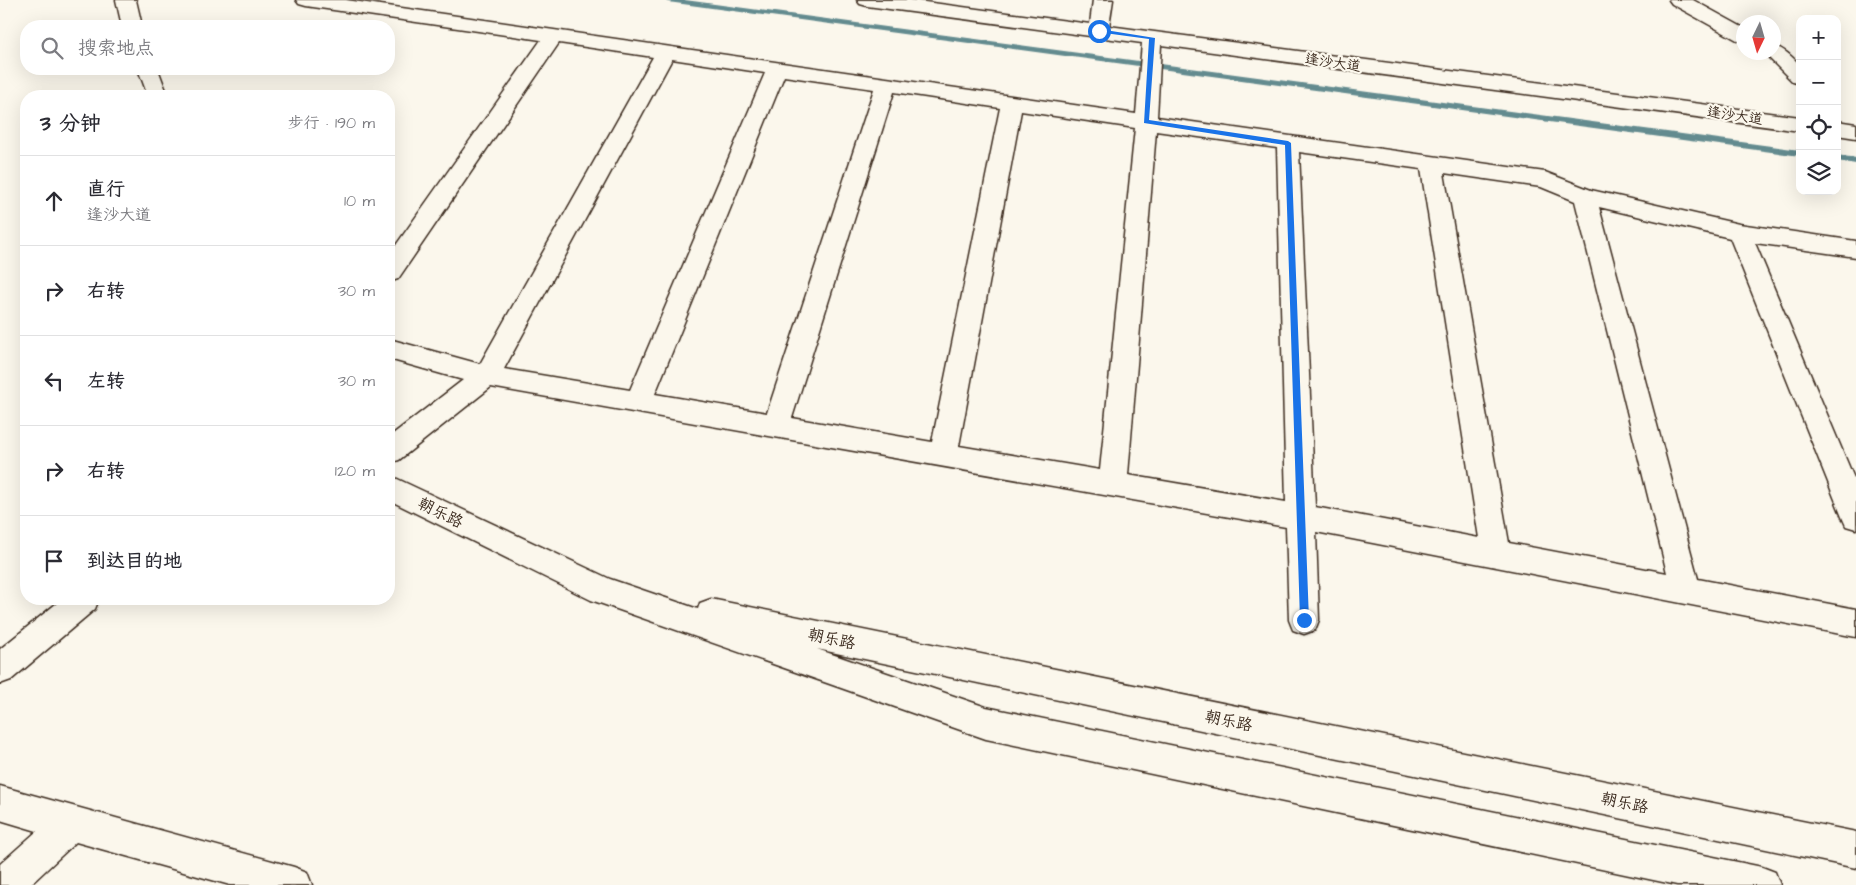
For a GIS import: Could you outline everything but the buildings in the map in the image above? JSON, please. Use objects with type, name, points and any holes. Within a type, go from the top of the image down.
[{"type":"street","points":[[126,0],[131,20]]},
{"type":"street","points":[[306,0],[1545,180],[1585,196],[1739,232],[1856,248]]},
{"type":"street","name":"逢沙大道","points":[[867,0],[1796,123]]},
{"type":"street","points":[[1099,31],[1103,0]]},
{"type":"street","points":[[1679,0],[1736,32]]},
{"type":"street","points":[[395,264],[554,36]]},
{"type":"street","points":[[1113,484],[1152,38]]},
{"type":"street","points":[[395,447],[487,376],[666,52]]},
{"type":"street","points":[[1781,57],[1796,73]]},
{"type":"street","points":[[638,403],[777,68]]},
{"type":"street","points":[[150,75],[156,90]]},
{"type":"street","points":[[776,426],[886,84]]},
{"type":"street","points":[[943,455],[1012,102]]},
{"type":"street","points":[[1288,143],[1304,620]]},
{"type":"street","points":[[1431,163],[1496,554]]},
{"type":"street","points":[[1585,196],[1686,590]]},
{"type":"street","points":[[1739,232],[1856,517]]},
{"type":"street","points":[[395,351],[487,376],[1302,517],[1856,623]]},
{"type":"street","name":"朝乐路","points":[[395,490],[602,590],[986,723],[1762,885]]},
{"type":"street","name":"朝乐路","points":[[602,590],[1856,850]]},
{"type":"street","points":[[0,669],[77,605]]},
{"type":"street","points":[[0,802],[72,822],[253,880],[294,885]]},
{"type":"street","points":[[4,885],[72,822]]},
{"type":"waterway","points":[[668,0],[1796,152]]},
{"type":"waterway","points":[[1841,159],[1856,161]]},
{"type":"route","points":[[1099,31],[1152,38],[1146,122],[1288,143],[1304,620]]}]
